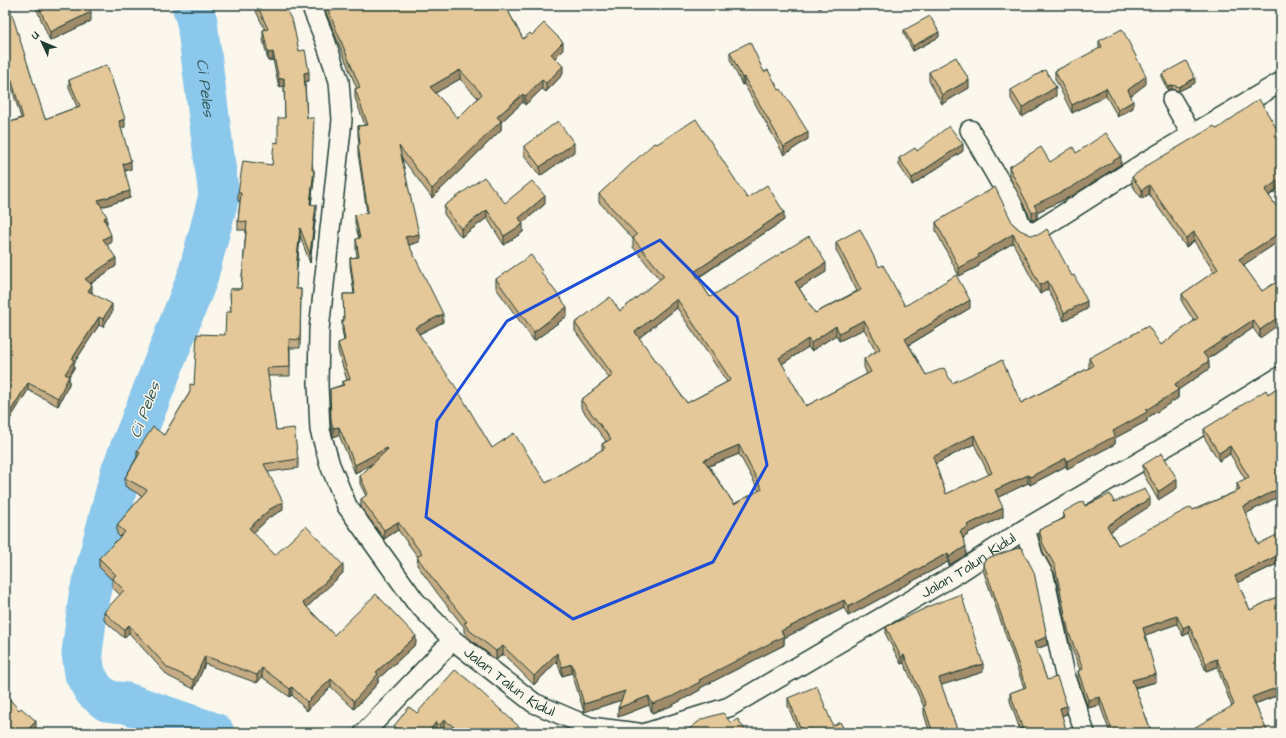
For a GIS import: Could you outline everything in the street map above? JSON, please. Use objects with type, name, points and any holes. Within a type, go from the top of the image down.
[{"type":"street","name":"Jalan Talun Kidul","points":[[311,5],[339,81],[342,120],[319,330],[320,430],[330,465],[347,506],[415,601],[454,640],[534,703],[590,727],[638,733]]},
{"type":"street","points":[[970,130],[1010,201],[1021,225],[1027,231],[1034,233],[1142,164],[1281,82]]},
{"type":"street","points":[[1172,100],[1192,135]]},
{"type":"street","name":"Jalan Talun Kidul","points":[[646,733],[729,707],[958,573],[1025,529],[1194,430],[1281,376]]},
{"type":"street","points":[[1025,529],[1033,556],[1044,576],[1065,675],[1085,733]]},
{"type":"street","points":[[364,733],[454,640]]},
{"type":"highlighted area","points":[[660,240],[737,317],[767,465],[713,562],[573,619],[426,517],[437,421],[507,321]]},
{"type":"building","points":[[5,5],[9,5],[45,119],[80,106],[69,80],[107,65],[125,119],[119,121],[131,161],[123,164],[130,191],[98,200],[107,217],[104,218],[111,235],[103,239],[116,258],[85,279],[92,285],[88,291],[112,304],[103,319],[99,317],[72,359],[74,360],[65,374],[69,376],[58,398],[28,383],[7,417],[5,416],[5,124],[23,118],[11,78],[5,81]]},
{"type":"building","points":[[38,5],[56,5],[58,8],[63,5],[88,5],[91,12],[50,32]]},
{"type":"building","points":[[257,5],[284,5],[293,23],[299,51],[305,50],[309,72],[304,73],[307,118],[314,118],[312,170],[314,170],[310,204],[316,205],[310,254],[300,228],[296,289],[301,289],[300,340],[289,339],[290,367],[267,368],[276,430],[294,428],[298,459],[264,464],[283,502],[270,509],[249,528],[275,555],[306,526],[343,565],[303,603],[334,635],[376,594],[416,636],[376,672],[378,674],[354,701],[331,679],[307,702],[292,687],[290,689],[262,668],[257,675],[205,656],[194,680],[168,668],[129,625],[124,630],[104,612],[124,590],[112,578],[116,575],[99,558],[125,532],[117,525],[147,490],[125,478],[140,453],[137,451],[153,427],[164,435],[190,392],[190,384],[194,385],[197,334],[225,335],[226,312],[231,312],[230,289],[241,289],[247,222],[238,221],[241,193],[238,193],[243,161],[272,165],[274,142],[278,143],[278,118],[285,118],[284,78],[279,79],[273,52],[268,53],[263,30],[268,29]]},
{"type":"building","points":[[326,5],[505,5],[523,39],[530,33],[532,35],[544,23],[563,42],[551,54],[563,66],[546,83],[542,80],[525,96],[523,94],[497,117],[501,121],[432,189],[399,146],[419,234],[405,237],[443,314],[415,328],[457,389],[492,448],[514,433],[546,483],[605,448],[602,444],[611,439],[581,400],[613,375],[575,323],[610,297],[620,311],[664,276],[633,238],[637,235],[599,194],[655,142],[657,144],[696,119],[747,198],[767,185],[784,212],[694,272],[710,297],[809,236],[826,263],[795,282],[815,313],[861,290],[836,242],[860,229],[879,267],[883,265],[905,306],[956,275],[970,300],[905,339],[926,375],[944,368],[952,383],[1002,360],[1021,403],[1093,366],[1089,358],[1148,326],[1161,345],[1198,318],[1182,294],[1218,269],[1194,232],[1186,238],[1149,185],[1142,190],[1132,177],[1148,165],[1214,126],[1217,129],[1259,99],[1281,136],[1281,178],[1265,190],[1281,213],[1281,232],[1239,259],[1262,291],[1281,279],[1281,315],[1260,330],[1253,320],[1203,353],[1209,361],[1175,384],[1178,390],[1146,410],[1147,412],[1113,431],[1115,436],[1067,461],[1066,458],[1030,477],[1028,475],[995,490],[1003,508],[967,525],[968,527],[960,531],[966,546],[949,557],[948,553],[848,607],[844,600],[781,631],[784,636],[699,680],[700,682],[671,697],[652,704],[649,696],[618,708],[625,691],[584,704],[572,664],[562,667],[557,653],[534,676],[503,646],[496,651],[469,630],[464,623],[467,622],[417,557],[422,554],[398,522],[384,530],[361,499],[368,494],[360,476],[388,449],[387,448],[355,465],[339,427],[333,428],[331,420],[330,389],[344,385],[342,382],[350,379],[338,343],[345,340],[342,321],[344,321],[343,294],[355,294],[350,258],[359,257],[356,239],[360,238],[355,215],[368,212],[358,145],[360,144],[358,126],[368,125],[355,89],[360,87]],"holes":[[[460,70],[482,94],[458,118],[430,87]],[[677,299],[731,380],[687,403],[635,332]],[[864,320],[880,349],[864,359],[871,372],[806,406],[779,358],[808,339],[811,343],[836,326],[839,333]],[[974,435],[992,473],[946,494],[933,457]],[[739,445],[762,489],[734,504],[704,460]]]},
{"type":"building","points":[[930,16],[939,32],[913,46],[904,30]]},
{"type":"building","points":[[1122,29],[1146,76],[1128,90],[1133,101],[1118,110],[1106,88],[1072,105],[1055,71],[1102,47],[1099,41]]},
{"type":"building","points":[[750,42],[764,72],[768,70],[779,90],[781,89],[808,132],[784,147],[744,77],[742,78],[730,52]]},
{"type":"building","points":[[956,57],[969,80],[942,95],[929,72]]},
{"type":"building","points":[[1186,61],[1195,78],[1179,87],[1172,85],[1168,86],[1162,74]]},
{"type":"building","points":[[1045,70],[1056,87],[1022,108],[1011,90]]},
{"type":"building","points":[[558,121],[574,143],[540,167],[524,146]]},
{"type":"building","points":[[949,126],[963,144],[912,178],[899,158],[915,148],[917,151]]},
{"type":"building","points":[[1106,133],[1121,156],[1072,187],[1034,205],[1037,210],[1032,213],[1009,167],[1041,147],[1050,162],[1073,147],[1076,153]]},
{"type":"building","points":[[484,177],[505,203],[532,181],[545,196],[519,218],[523,224],[504,236],[487,210],[461,229],[444,206]]},
{"type":"building","points":[[995,187],[1013,224],[1020,230],[1031,235],[1040,234],[1047,229],[1072,276],[1074,275],[1087,301],[1064,313],[1048,281],[1040,285],[1013,234],[978,255],[979,257],[959,268],[936,222]]},
{"type":"building","points":[[531,255],[542,271],[541,272],[567,307],[534,332],[496,279]]},
{"type":"building","points":[[1281,385],[1281,501],[1276,490],[1243,507],[1258,544],[1281,533],[1281,554],[1235,576],[1250,610],[1281,595],[1281,686],[1252,697],[1268,733],[1185,733],[1234,705],[1217,659],[1206,663],[1189,625],[1183,628],[1177,616],[1143,628],[1156,674],[1132,680],[1152,733],[1113,733],[1100,697],[1088,700],[1078,671],[1083,669],[1069,633],[1055,566],[1043,544],[1039,530],[1065,518],[1063,512],[1083,501],[1085,506],[1110,494],[1114,502],[1145,489],[1150,498],[1107,526],[1118,545],[1191,507],[1193,510],[1240,490],[1237,483],[1249,477],[1230,446],[1219,453],[1204,429],[1266,390],[1268,394]]},
{"type":"building","points":[[1162,453],[1177,479],[1158,492],[1143,465]]},
{"type":"building","points":[[1021,547],[1034,572],[1047,637],[1034,642],[1047,680],[1057,677],[1067,706],[1060,708],[1067,733],[1010,733],[1023,730],[1010,693],[1026,687],[983,562],[988,558]]},
{"type":"building","points":[[961,594],[983,664],[939,678],[958,732],[966,729],[967,733],[933,733],[924,706],[926,705],[904,655],[901,657],[886,627],[932,605]]},
{"type":"building","points":[[455,670],[467,679],[526,733],[463,733],[444,720],[440,725],[436,722],[428,733],[403,733],[394,726],[409,707],[417,713]]},
{"type":"building","points":[[817,686],[833,726],[840,722],[846,733],[812,733],[810,729],[802,732],[788,698]]},
{"type":"building","points":[[5,694],[19,710],[21,708],[36,721],[25,733],[5,733]]},
{"type":"building","points":[[723,713],[731,723],[738,719],[747,733],[684,733],[702,719]]},
{"type":"waterway","name":"Ci Peles","points":[[192,5],[197,22],[219,196],[197,279],[121,472],[89,596],[82,653],[85,674],[94,690],[107,701],[126,703],[214,733]]}]
